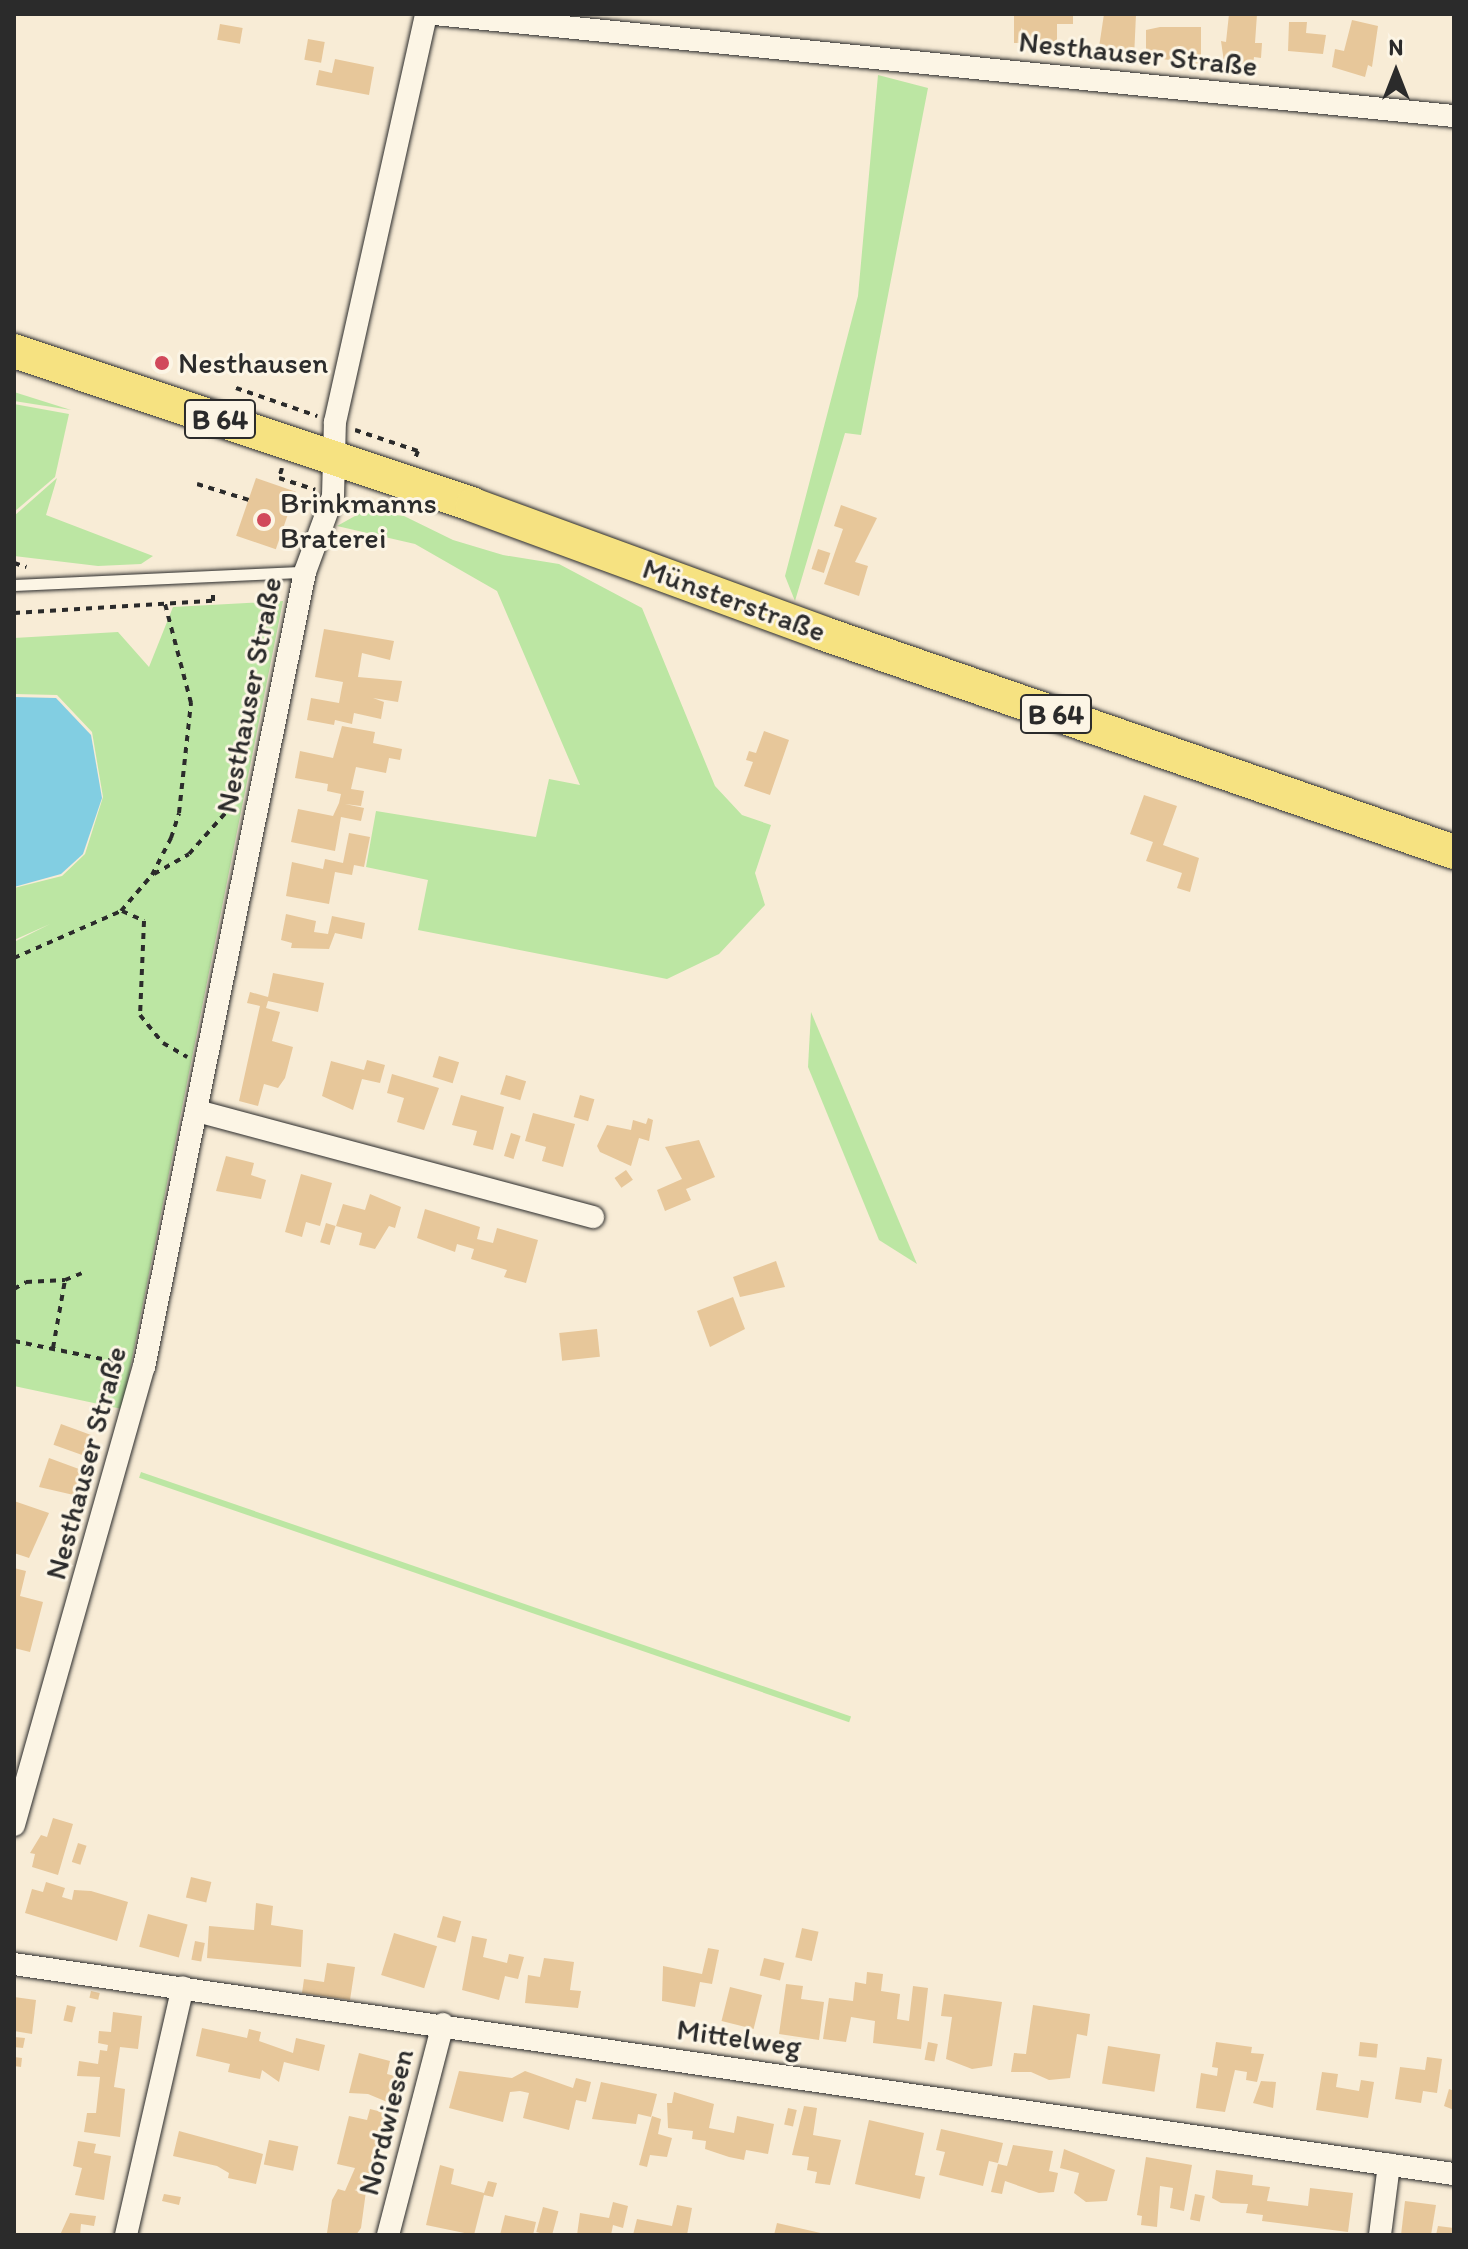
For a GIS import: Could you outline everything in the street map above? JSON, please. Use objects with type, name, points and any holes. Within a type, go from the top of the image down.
[{"type":"main road","name":"Münsterstraße","points":[[14,351],[333,439],[1454,852]]},
{"type":"street","name":"Nesthauser Straße","points":[[14,1825],[144,1367],[305,572],[333,496],[333,439],[426,14]]},
{"type":"street","name":"Nesthauser Straße","points":[[435,14],[1454,116]]},
{"type":"street","points":[[197,1111],[593,1217]]},
{"type":"street","name":"Mittelweg","points":[[14,1964],[443,2024],[1454,2174]]},
{"type":"street","points":[[126,2235],[183,1987]]},
{"type":"street","name":"Nordwiesen","points":[[388,2235],[443,2024]]},
{"type":"street","points":[[1380,2235],[1389,2165]]},
{"type":"lane","points":[[14,585],[305,572]]},
{"type":"path","points":[[236,388],[333,439]]},
{"type":"path","points":[[197,484],[249,500]]},
{"type":"path","points":[[14,613],[213,601],[212,575]]},
{"type":"path","points":[[14,958],[121,911],[152,875],[179,813],[191,703],[165,604]]},
{"type":"path","points":[[152,875],[189,854],[244,790],[261,793]]},
{"type":"path","points":[[121,911],[144,921],[140,1015],[163,1043],[206,1068]]},
{"type":"path","points":[[14,1289],[26,1282],[65,1280],[82,1273]]},
{"type":"path","points":[[53,1349],[65,1280]]},
{"type":"path","points":[[14,1341],[144,1367]]},
{"type":"green space","points":[[878,75],[928,88],[861,435],[845,433],[795,601],[785,576],[858,296]]},
{"type":"green space","points":[[14,392],[71,410],[14,401]]},
{"type":"green space","points":[[14,404],[69,414],[55,477],[14,512]]},
{"type":"green space","points":[[57,478],[46,515],[153,556],[141,564],[98,566],[14,556],[14,516]]},
{"type":"green space","points":[[364,511],[404,516],[453,540],[503,555],[559,564],[642,608],[715,786],[742,815],[771,825],[755,873],[765,905],[719,954],[667,979],[418,930],[428,880],[366,867],[376,811],[536,837],[549,779],[580,785],[497,591],[415,544],[337,526]]},
{"type":"green space","points":[[283,601],[122,1409],[14,1386],[14,942],[50,924],[14,940],[14,888],[62,876],[85,854],[103,797],[92,732],[57,695],[14,694],[14,638],[118,632],[149,667],[173,607]]},
{"type":"green space","points":[[811,1012],[917,1264],[879,1240],[808,1067]]},
{"type":"green space","points":[[141,1472],[851,1717],[849,1722],[139,1478]]},
{"type":"water","points":[[14,697],[56,698],[91,735],[102,798],[83,854],[61,874],[14,887]]},
{"type":"building","points":[[1014,14],[1073,14],[1073,24],[1057,24],[1057,43],[1014,43]]},
{"type":"building","points":[[1104,14],[1136,14],[1134,58],[1098,54]]},
{"type":"building","points":[[1229,14],[1257,14],[1255,43],[1262,43],[1261,58],[1254,57],[1253,65],[1224,62],[1221,41],[1226,42]]},
{"type":"building","points":[[1352,20],[1378,26],[1372,67],[1368,65],[1365,77],[1332,67],[1335,49],[1344,51]]},
{"type":"building","points":[[1289,22],[1307,22],[1306,33],[1326,35],[1323,54],[1288,51]]},
{"type":"building","points":[[220,24],[243,28],[240,44],[217,40]]},
{"type":"building","points":[[1201,27],[1201,64],[1146,57],[1146,30]]},
{"type":"building","points":[[308,39],[325,42],[321,63],[304,60]]},
{"type":"building","points":[[335,59],[374,67],[369,95],[316,85],[319,70],[332,73]]},
{"type":"building","name":"Brinkmanns Braterei","points":[[256,478],[296,492],[276,549],[236,536]]},
{"type":"building","points":[[841,505],[877,518],[855,562],[868,566],[859,596],[824,584],[843,529],[834,526]]},
{"type":"building","points":[[818,549],[830,553],[824,573],[812,569]]},
{"type":"building","points":[[324,629],[394,641],[390,660],[362,653],[358,677],[402,681],[398,702],[373,698],[384,702],[381,719],[354,713],[352,724],[335,720],[334,725],[307,720],[311,698],[339,703],[343,682],[315,677]]},
{"type":"building","points":[[342,726],[375,732],[373,743],[402,749],[400,760],[389,758],[386,773],[356,767],[351,789],[364,791],[361,806],[345,804],[364,808],[361,821],[341,817],[335,851],[291,842],[298,809],[333,816],[341,794],[327,791],[328,784],[295,778],[300,751],[333,758]]},
{"type":"building","points":[[764,731],[789,740],[770,795],[744,786],[753,762],[746,760],[749,751],[756,753]]},
{"type":"building","points":[[1144,795],[1177,806],[1163,845],[1199,858],[1190,892],[1177,888],[1182,873],[1146,861],[1153,842],[1130,834]]},
{"type":"building","points":[[349,833],[370,837],[364,867],[354,865],[352,875],[335,872],[329,904],[286,896],[292,862],[323,869],[325,859],[343,863]]},
{"type":"building","points":[[286,914],[316,921],[314,932],[328,934],[332,916],[365,923],[362,939],[335,933],[329,949],[291,948],[292,943],[281,940]]},
{"type":"building","points":[[273,973],[324,983],[318,1012],[268,1001],[266,1008],[280,1012],[272,1041],[293,1047],[285,1078],[278,1088],[264,1084],[258,1106],[239,1101],[260,1006],[247,1003],[250,992],[268,997]]},
{"type":"building","points":[[439,1056],[459,1062],[453,1083],[433,1077]]},
{"type":"building","points":[[367,1060],[385,1065],[380,1083],[362,1079],[353,1110],[322,1096],[331,1061],[364,1070]]},
{"type":"building","points":[[392,1074],[439,1088],[424,1130],[397,1122],[404,1098],[387,1093]]},
{"type":"building","points":[[506,1075],[526,1081],[520,1100],[500,1094]]},
{"type":"building","points":[[461,1095],[504,1107],[493,1150],[473,1145],[477,1131],[452,1125]]},
{"type":"building","points":[[580,1095],[594,1099],[588,1121],[574,1117]]},
{"type":"building","points":[[533,1113],[575,1124],[563,1167],[542,1161],[546,1147],[525,1141]]},
{"type":"building","points":[[648,1118],[653,1120],[649,1141],[639,1138],[631,1166],[600,1152],[597,1146],[607,1125],[631,1130],[633,1120],[646,1124]]},
{"type":"building","points":[[511,1133],[521,1136],[514,1159],[504,1156]]},
{"type":"building","points":[[699,1140],[715,1177],[686,1189],[691,1200],[665,1211],[657,1190],[682,1179],[665,1147]]},
{"type":"building","points":[[226,1156],[254,1163],[251,1175],[266,1180],[261,1199],[216,1191]]},
{"type":"building","points":[[626,1170],[633,1180],[621,1188],[615,1178]]},
{"type":"building","points":[[301,1174],[332,1183],[320,1226],[306,1222],[302,1237],[285,1232]]},
{"type":"building","points":[[370,1194],[401,1207],[395,1228],[389,1226],[375,1249],[359,1245],[362,1233],[336,1226],[343,1204],[365,1210]]},
{"type":"building","points":[[425,1209],[480,1227],[477,1239],[493,1243],[497,1228],[538,1240],[526,1283],[504,1277],[507,1270],[471,1259],[474,1249],[457,1244],[455,1252],[417,1238]]},
{"type":"building","points":[[326,1223],[336,1226],[330,1245],[320,1242]]},
{"type":"building","points":[[776,1261],[785,1287],[740,1297],[733,1277]]},
{"type":"building","points":[[733,1297],[745,1329],[710,1347],[697,1311]]},
{"type":"building","points":[[597,1329],[600,1357],[562,1361],[559,1333]]},
{"type":"building","points":[[61,1424],[91,1435],[84,1456],[53,1445]]},
{"type":"building","points":[[49,1458],[87,1472],[78,1496],[39,1487]]},
{"type":"building","points":[[14,1501],[49,1513],[29,1558],[14,1553]]},
{"type":"building","points":[[14,1568],[26,1571],[20,1596],[43,1602],[30,1652],[14,1648]]},
{"type":"building","points":[[53,1818],[73,1824],[58,1875],[32,1867],[35,1854],[30,1853],[41,1835],[47,1837]]},
{"type":"building","points":[[78,1843],[87,1846],[80,1865],[72,1862]]},
{"type":"building","points":[[191,1877],[211,1882],[206,1902],[186,1897]]},
{"type":"building","points":[[46,1882],[65,1888],[62,1897],[72,1900],[74,1890],[91,1891],[128,1902],[117,1941],[25,1913],[32,1889],[43,1892]]},
{"type":"building","points":[[256,1903],[273,1906],[271,1925],[303,1930],[301,1967],[207,1958],[209,1926],[254,1930]]},
{"type":"building","points":[[148,1914],[188,1925],[179,1957],[139,1947]]},
{"type":"building","points":[[443,1916],[461,1921],[455,1942],[437,1937]]},
{"type":"building","points":[[802,1928],[819,1932],[812,1961],[795,1957]]},
{"type":"building","points":[[394,1933],[437,1946],[424,1988],[381,1975]]},
{"type":"building","points":[[472,1936],[487,1939],[483,1957],[507,1963],[509,1954],[524,1957],[518,1979],[505,1976],[499,2000],[462,1990]]},
{"type":"building","points":[[195,1941],[205,1943],[201,1962],[191,1960]]},
{"type":"building","points":[[708,1948],[719,1950],[712,1984],[700,1982],[695,2007],[662,2001],[663,1966],[702,1974]]},
{"type":"building","points":[[544,1958],[574,1962],[570,1990],[581,1991],[578,2008],[525,2003],[528,1975],[540,1977]]},
{"type":"building","points":[[764,1958],[784,1963],[780,1981],[760,1975]]},
{"type":"building","points":[[327,1963],[355,1967],[350,2000],[302,1993],[304,1979],[324,1982]]},
{"type":"building","points":[[867,1972],[883,1974],[881,1991],[900,1994],[897,2019],[909,2021],[913,1986],[928,1988],[921,2049],[873,2043],[875,2021],[851,2017],[846,2042],[823,2039],[829,1998],[853,2001],[855,1982],[866,1984]]},
{"type":"building","points":[[786,1984],[803,1986],[801,1999],[824,2002],[819,2040],[779,2034]]},
{"type":"building","points":[[730,1987],[762,1995],[754,2029],[722,2021]]},
{"type":"building","points":[[91,1991],[100,1993],[98,2000],[89,1998]]},
{"type":"building","points":[[944,1994],[1002,2002],[992,2066],[972,2069],[946,2059],[952,2017],[941,2016]]},
{"type":"building","points":[[14,1997],[36,2000],[32,2034],[14,2031]]},
{"type":"building","points":[[67,2005],[76,2007],[72,2023],[63,2021]]},
{"type":"building","points":[[1033,2005],[1090,2014],[1087,2036],[1077,2034],[1070,2078],[1049,2080],[1031,2072],[1011,2072],[1014,2053],[1026,2054]]},
{"type":"building","points":[[113,2012],[142,2016],[138,2049],[120,2047],[114,2087],[125,2089],[120,2137],[84,2132],[87,2113],[96,2113],[100,2077],[77,2076],[79,2061],[98,2064],[100,2050],[107,2051],[108,2045],[98,2043],[99,2031],[111,2032]]},
{"type":"building","points":[[202,2028],[247,2038],[249,2029],[261,2032],[259,2041],[293,2053],[296,2038],[325,2045],[319,2071],[284,2062],[279,2082],[262,2070],[260,2079],[228,2072],[230,2064],[196,2056]]},
{"type":"building","points":[[14,2037],[25,2038],[23,2048],[14,2047]]},
{"type":"building","points":[[928,2042],[938,2044],[934,2062],[925,2060]]},
{"type":"building","points":[[1216,2042],[1252,2047],[1251,2053],[1264,2054],[1257,2082],[1246,2080],[1247,2072],[1235,2070],[1225,2112],[1196,2108],[1201,2073],[1217,2076],[1218,2068],[1212,2067]]},
{"type":"building","points":[[1360,2042],[1378,2044],[1376,2058],[1359,2056]]},
{"type":"building","points":[[1108,2046],[1160,2054],[1154,2092],[1102,2084]]},
{"type":"building","points":[[359,2053],[390,2061],[387,2074],[399,2077],[392,2104],[368,2094],[349,2093]]},
{"type":"building","points":[[14,2057],[22,2058],[21,2067],[14,2066]]},
{"type":"building","points":[[1427,2057],[1442,2059],[1437,2093],[1423,2091],[1421,2103],[1395,2099],[1400,2067],[1425,2070]]},
{"type":"building","points":[[459,2071],[512,2078],[525,2071],[573,2088],[576,2078],[591,2082],[586,2102],[576,2100],[569,2130],[523,2118],[529,2093],[520,2091],[510,2092],[503,2122],[449,2108]]},
{"type":"building","points":[[1322,2072],[1338,2074],[1336,2087],[1359,2091],[1361,2080],[1374,2082],[1368,2118],[1316,2110]]},
{"type":"building","points":[[1261,2081],[1276,2082],[1273,2108],[1253,2103]]},
{"type":"building","points":[[601,2082],[657,2094],[651,2117],[638,2114],[636,2124],[592,2119]]},
{"type":"building","points":[[1449,2089],[1454,2091],[1454,2110],[1444,2106]]},
{"type":"building","points":[[674,2092],[714,2104],[709,2128],[734,2133],[737,2116],[774,2124],[768,2154],[746,2150],[744,2160],[729,2157],[705,2149],[706,2141],[692,2139],[693,2131],[668,2128],[667,2103],[672,2103]]},
{"type":"building","points":[[804,2106],[817,2108],[813,2135],[841,2140],[830,2185],[815,2183],[817,2172],[807,2170],[809,2157],[792,2155]]},
{"type":"building","points":[[788,2108],[797,2110],[793,2127],[784,2125]]},
{"type":"building","points":[[370,2109],[390,2114],[373,2185],[367,2184],[361,2228],[356,2235],[327,2233],[332,2200],[338,2189],[345,2191],[355,2168],[337,2164],[349,2116],[367,2120]]},
{"type":"building","points":[[652,2116],[661,2119],[658,2134],[672,2138],[667,2157],[650,2155],[647,2167],[639,2165]]},
{"type":"building","points":[[869,2120],[924,2133],[915,2175],[925,2177],[920,2199],[855,2184]]},
{"type":"building","points":[[941,2129],[1003,2143],[998,2163],[989,2161],[983,2186],[939,2175],[945,2152],[936,2150]]},
{"type":"building","points":[[179,2131],[263,2154],[256,2184],[228,2178],[229,2173],[217,2166],[173,2156]]},
{"type":"building","points":[[269,2140],[298,2146],[293,2171],[264,2164]]},
{"type":"building","points":[[78,2141],[96,2144],[94,2153],[111,2156],[104,2200],[75,2195],[82,2168],[73,2166]]},
{"type":"building","points":[[1013,2145],[1053,2151],[1049,2171],[1058,2173],[1054,2192],[1039,2193],[1005,2181],[1002,2194],[991,2192],[998,2164],[1007,2166]]},
{"type":"building","points":[[1064,2149],[1115,2170],[1107,2201],[1086,2202],[1074,2193],[1079,2173],[1060,2168]]},
{"type":"building","points":[[1146,2157],[1192,2165],[1184,2211],[1170,2208],[1173,2188],[1160,2186],[1157,2227],[1141,2225],[1142,2216],[1137,2215]]},
{"type":"building","points":[[440,2165],[454,2169],[451,2184],[484,2193],[488,2181],[497,2183],[493,2197],[484,2195],[474,2235],[426,2225]]},
{"type":"building","points":[[1216,2170],[1253,2175],[1252,2185],[1270,2187],[1267,2201],[1308,2206],[1310,2188],[1353,2193],[1348,2232],[1262,2221],[1263,2215],[1246,2213],[1248,2204],[1221,2203],[1212,2198]]},
{"type":"building","points":[[164,2194],[181,2197],[179,2205],[162,2201]]},
{"type":"building","points":[[1195,2194],[1205,2196],[1200,2221],[1190,2220]]},
{"type":"building","points":[[1405,2201],[1436,2205],[1431,2235],[1401,2235]]},
{"type":"building","points":[[613,2202],[628,2206],[623,2228],[613,2225],[611,2235],[577,2235],[580,2213],[609,2218]]},
{"type":"building","points":[[677,2205],[692,2208],[687,2235],[633,2235],[637,2219],[672,2226]]},
{"type":"building","points":[[543,2207],[558,2211],[552,2235],[536,2232]]},
{"type":"building","points":[[70,2213],[96,2216],[94,2226],[81,2224],[80,2235],[60,2235]]},
{"type":"building","points":[[505,2215],[536,2222],[533,2235],[500,2235]]},
{"type":"building","points":[[777,2223],[825,2234],[825,2235],[774,2235]]},
{"type":"building","points":[[1438,2226],[1454,2228],[1454,2235],[1436,2235]]},
{"type":"place","name":"Nesthausen","points":[[162,363]]},
{"type":"place","name":"Brinkmanns Braterei","points":[[264,520]]}]
